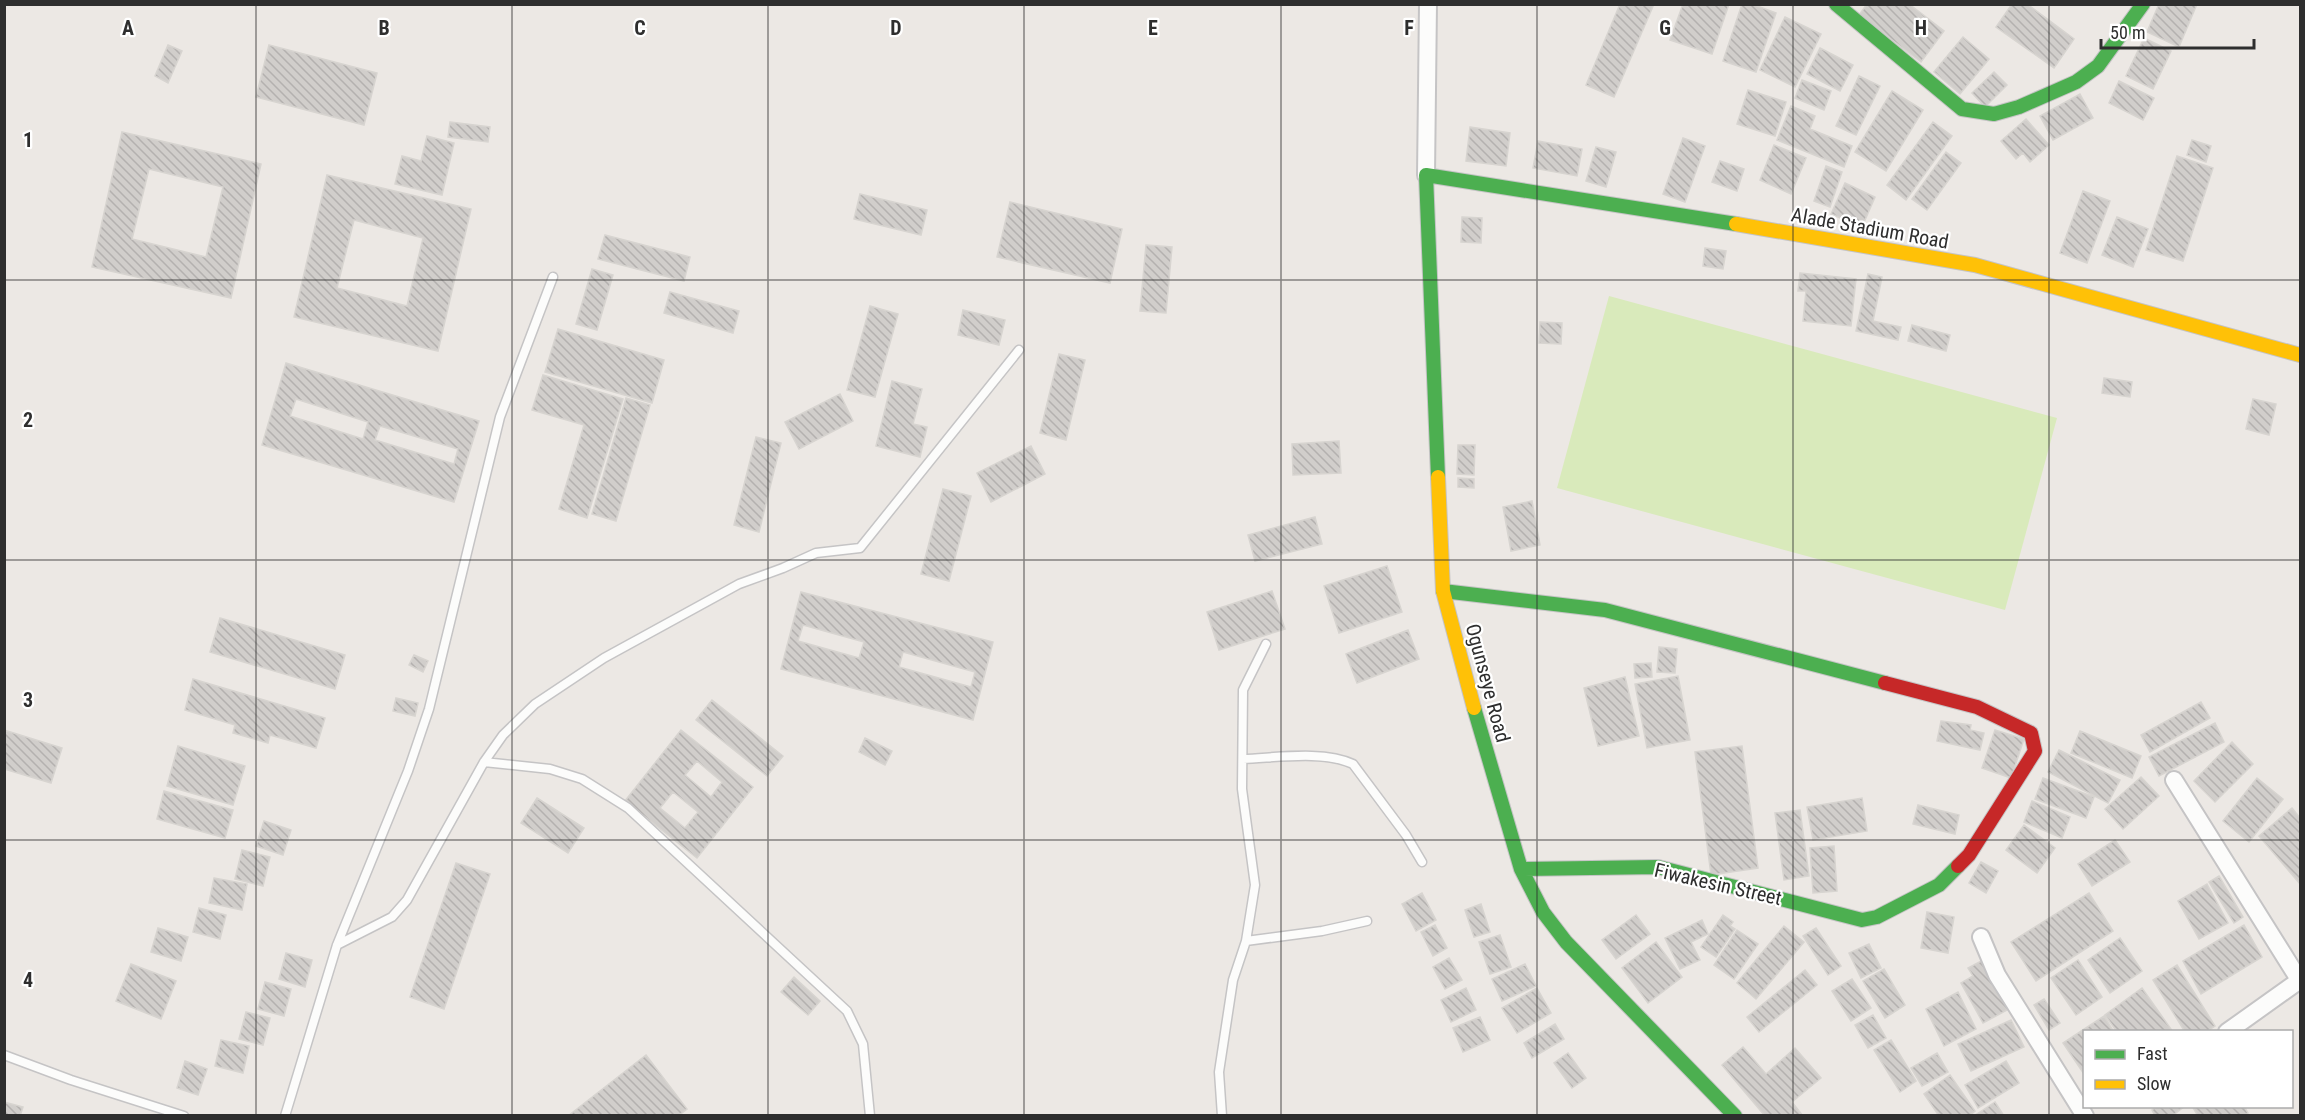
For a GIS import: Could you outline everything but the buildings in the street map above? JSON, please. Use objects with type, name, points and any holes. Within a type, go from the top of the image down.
[{"type":"street","points":[[1426,176],[1428,4]]},
{"type":"street","points":[[1836,4],[1962,109],[1994,114],[2019,107],[2076,82],[2098,66],[2143,4]]},
{"type":"street","name":"Alade Stadium Road","points":[[1426,176],[1690,216],[1975,265],[2301,354]]},
{"type":"street","name":"Ogunseye Road","points":[[1426,176],[1443,591],[1489,763],[1521,869],[1543,912],[1566,942],[1735,1116]]},
{"type":"street","name":"Fiwakesin Street","points":[[1443,591],[1605,610],[1977,707],[2031,733],[2035,751],[1969,855],[1939,885],[1877,917],[1862,920],[1658,867],[1521,869]]},
{"type":"street","points":[[2174,780],[2300,980],[2230,1030]]},
{"type":"street","points":[[1981,937],[1997,975],[2085,1112]]},
{"type":"lane","points":[[285,1116],[337,945],[408,771],[429,709],[500,417],[554,278]]},
{"type":"lane","points":[[337,945],[392,917],[407,900],[484,762],[503,735],[535,704],[604,658],[739,584],[783,568],[816,552],[861,548],[1019,350]]},
{"type":"lane","points":[[1222,1116],[1221,1060],[1233,980],[1246,940],[1255,885],[1244,812],[1243,690],[1266,644]]},
{"type":"lane","points":[[1243,759],[1320,757],[1342,759],[1353,764],[1406,835],[1422,861]]},
{"type":"lane","points":[[484,762],[550,769],[582,779],[637,816],[847,1011],[863,1044],[870,1116]]},
{"type":"lane","points":[[1246,940],[1322,931],[1367,921]]},
{"type":"lane","points":[[4,1055],[71,1080],[184,1116]]},
{"type":"green space","points":[[1609,296],[2057,418],[2005,610],[1557,488]]},
{"type":"traffic: fast","points":[[1836,4],[1962,109],[1994,114],[2019,107],[2076,82],[2098,66],[2143,4]]},
{"type":"traffic: fast","points":[[1438,477],[1426,175],[1736,224]]},
{"type":"traffic: fast","points":[[1443,591],[1605,610],[1885,683]]},
{"type":"traffic: fast","points":[[1474,708],[1521,869],[1543,912],[1566,942],[1735,1116]]},
{"type":"traffic: fast","points":[[1521,869],[1658,867],[1862,920],[1877,917],[1939,885],[1958,866]]},
{"type":"traffic: slow","points":[[1736,224],[1975,265],[2300,355]]},
{"type":"traffic: slow","points":[[1438,477],[1443,591],[1474,708]]},
{"type":"traffic: jam","points":[[1885,683],[1977,707],[2031,733],[2035,751],[1969,855],[1958,866]]}]
